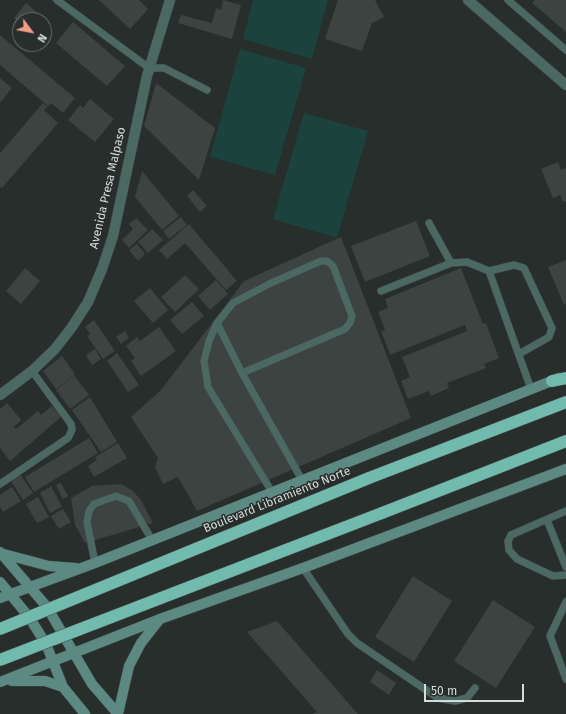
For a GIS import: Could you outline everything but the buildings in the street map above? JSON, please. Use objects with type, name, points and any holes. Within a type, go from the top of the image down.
[{"type":"highway","points":[[552,381],[566,378]]},
{"type":"highway","name":"Boulevard Libramiento Norte","points":[[0,628],[369,478],[566,402]]},
{"type":"highway","points":[[0,660],[566,441]]},
{"type":"street","name":"Avenida Presa Malpaso","points":[[0,395],[32,371],[55,349],[72,327],[88,302],[113,236],[149,68],[170,0]]},
{"type":"street","points":[[468,0],[566,85]]},
{"type":"street","points":[[0,598],[31,588],[95,563],[566,375]]},
{"type":"street","points":[[2,682],[160,618],[303,568],[565,472]]},
{"type":"street","points":[[0,552],[49,566],[84,567]]},
{"type":"street","points":[[0,552],[47,607],[92,684],[118,714]]},
{"type":"street","points":[[0,582],[29,617],[54,660],[63,688],[85,714]]},
{"type":"street","points":[[118,714],[129,666],[142,643],[160,618]]},
{"type":"street","points":[[2,682],[45,681],[63,688]]},
{"type":"lane","points":[[57,0],[149,68],[164,68],[207,90]]},
{"type":"lane","points":[[508,0],[566,50]]},
{"type":"lane","points":[[429,223],[450,263]]},
{"type":"lane","points":[[242,373],[345,329],[350,323],[352,316],[333,266],[327,261],[321,261],[271,283],[233,303],[217,323],[209,341],[204,361],[208,387],[272,492]]},
{"type":"lane","points":[[381,291],[450,263],[467,262],[489,271],[514,265],[524,268],[552,328],[549,336],[519,354]]},
{"type":"lane","points":[[489,271],[531,389]]},
{"type":"lane","points":[[217,323],[242,373],[302,480]]},
{"type":"lane","points":[[0,484],[68,438],[72,430],[71,424],[32,371]]},
{"type":"lane","points":[[95,563],[87,522],[89,511],[94,504],[116,496],[129,501],[152,540]]},
{"type":"lane","points":[[566,511],[511,535],[508,541],[509,550],[517,559],[553,576],[566,575]]},
{"type":"lane","points":[[547,520],[566,567]]},
{"type":"lane","points":[[303,568],[348,634],[357,643],[438,698],[455,701],[467,698],[474,688]]},
{"type":"lane","points":[[566,602],[550,636],[566,679]]},
{"type":"green space","points":[[253,0],[328,0],[312,59],[243,39]]},
{"type":"green space","points":[[240,49],[306,68],[275,175],[210,157]]},
{"type":"green space","points":[[304,113],[368,131],[337,238],[273,219]]}]
